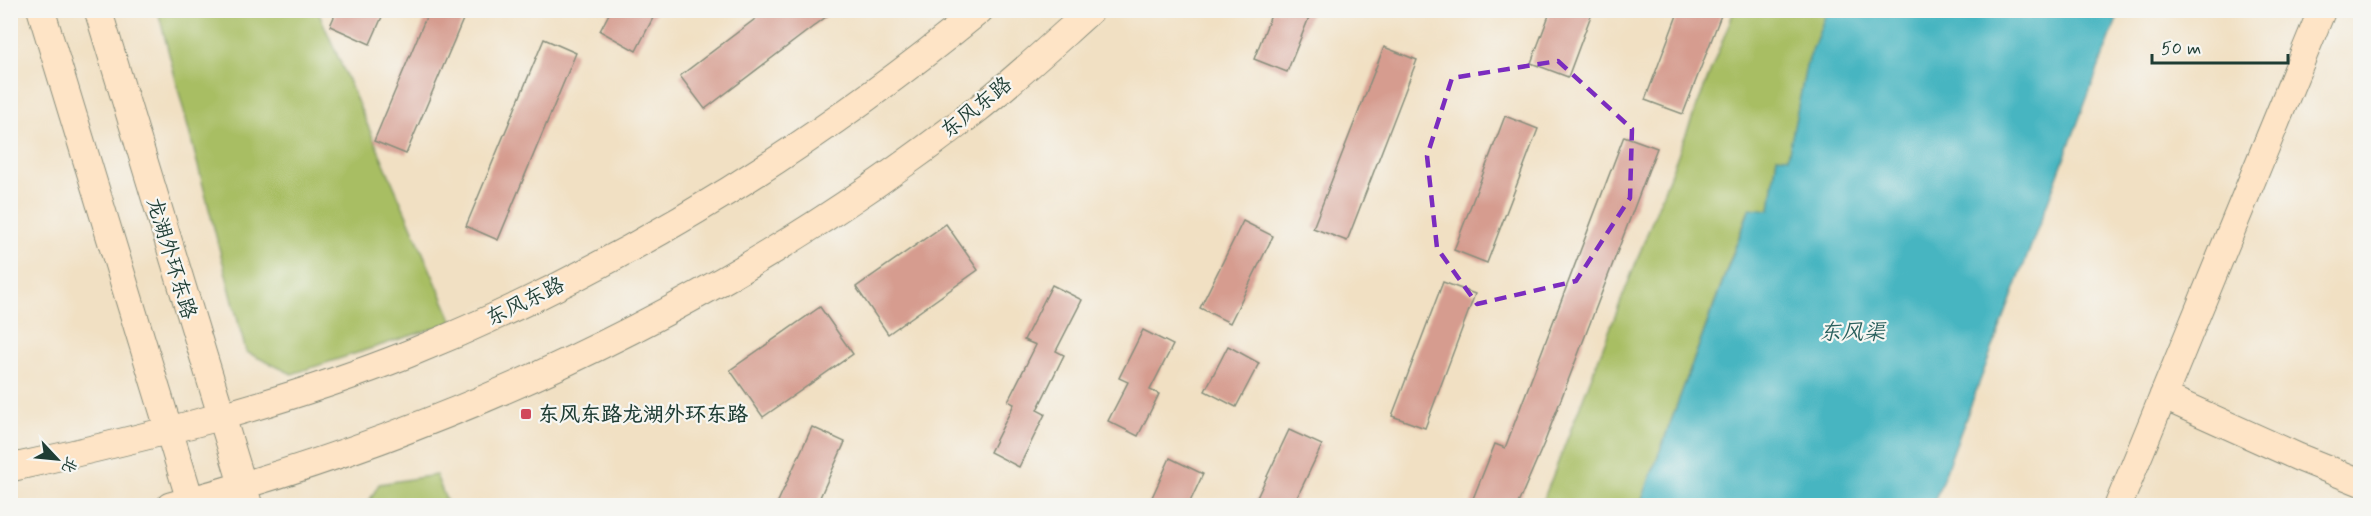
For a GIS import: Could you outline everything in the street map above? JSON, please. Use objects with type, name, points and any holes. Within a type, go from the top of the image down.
[{"type":"main road","points":[[41,10],[169,431],[184,504]]},
{"type":"main road","name":"龙湖外环东路","points":[[98,10],[246,496]]},
{"type":"main road","name":"东风东路","points":[[10,468],[221,417],[406,354],[511,308],[619,255],[711,202],[855,108],[980,10]]},
{"type":"main road","name":"东风东路","points":[[184,504],[246,496],[501,393],[583,355],[746,267],[895,170],[976,110],[1091,10]]},
{"type":"main road","points":[[2118,506],[2322,10]]},
{"type":"main road","points":[[2163,396],[2298,457],[2361,482]]},
{"type":"highlighted area","points":[[1558,61],[1632,129],[1630,198],[1576,281],[1477,304],[1437,248],[1427,156],[1452,78]]},
{"type":"green space","points":[[158,11],[318,11],[453,322],[292,374],[246,352]]},
{"type":"green space","points":[[1734,11],[1827,11],[1806,67],[1788,158],[1777,156],[1770,210],[1749,209],[1640,505],[1541,506]]},
{"type":"green space","points":[[436,475],[448,505],[367,505],[379,484]]},
{"type":"water","name":"东风渠","points":[[1827,11],[2120,11],[1933,505],[1640,505],[1750,208],[1770,210],[1777,156],[1788,157],[1806,67]]},
{"type":"building","points":[[337,10],[385,10],[370,44],[330,26]]},
{"type":"building","points":[[429,10],[467,10],[406,154],[374,141]]},
{"type":"building","points":[[611,10],[657,10],[636,51],[600,31]]},
{"type":"building","points":[[767,10],[835,10],[705,109],[680,76]]},
{"type":"building","points":[[1273,10],[1312,10],[1287,72],[1254,59]]},
{"type":"building","points":[[1551,10],[1593,10],[1568,77],[1531,63]]},
{"type":"building","points":[[1679,10],[1723,10],[1683,114],[1645,100]]},
{"type":"building","points":[[544,39],[576,53],[498,240],[466,226]]},
{"type":"building","points":[[1384,47],[1417,60],[1347,241],[1313,228]]},
{"type":"building","points":[[1505,116],[1538,129],[1487,263],[1454,250]]},
{"type":"building","points":[[1624,136],[1657,148],[1545,441],[1517,506],[1470,506],[1495,444],[1505,448]]},
{"type":"building","points":[[1243,221],[1273,236],[1230,323],[1200,308]]},
{"type":"building","points":[[946,224],[978,270],[888,334],[856,287]]},
{"type":"building","points":[[1443,282],[1475,294],[1425,428],[1392,416]]},
{"type":"building","points":[[1052,285],[1082,300],[1056,351],[1064,355],[1037,410],[1045,414],[1019,467],[990,452],[1014,404],[1008,401],[1036,345],[1024,340]]},
{"type":"building","points":[[820,307],[853,354],[763,417],[730,370]]},
{"type":"building","points":[[1143,330],[1173,345],[1150,390],[1159,394],[1138,436],[1108,421],[1128,382],[1119,378]]},
{"type":"building","points":[[1228,346],[1259,363],[1236,407],[1205,391]]},
{"type":"building","points":[[812,427],[845,442],[816,506],[776,506]]},
{"type":"building","points":[[1289,430],[1322,445],[1293,506],[1253,506]]},
{"type":"building","points":[[1170,458],[1203,474],[1188,506],[1148,506]]},
{"type":"place","name":"东风东路龙湖外环东路","points":[[526,414]]}]
